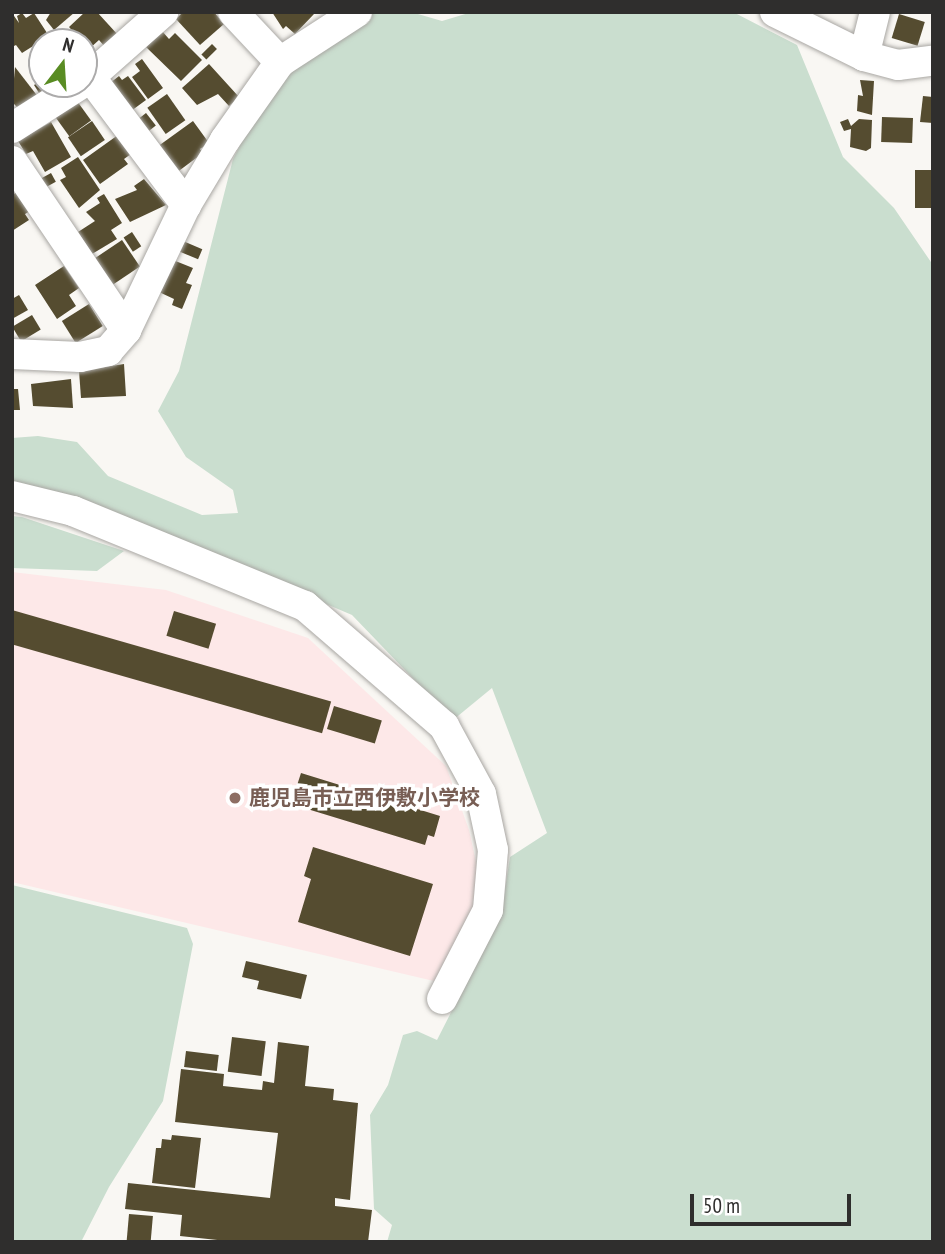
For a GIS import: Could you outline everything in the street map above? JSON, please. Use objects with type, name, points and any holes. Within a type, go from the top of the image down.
[{"type":"street","points":[[98,70],[163,12]]},
{"type":"street","points":[[233,12],[280,62]]},
{"type":"street","points":[[12,354],[94,356],[108,351],[126,331],[186,205],[280,62],[357,12]]},
{"type":"street","points":[[775,12],[864,56],[898,65],[933,61]]},
{"type":"street","points":[[864,56],[874,12]]},
{"type":"street","points":[[98,97],[186,205]]},
{"type":"street","points":[[12,128],[59,98]]},
{"type":"street","points":[[12,161],[126,331]]},
{"type":"street","points":[[12,496],[73,511],[305,606],[444,726],[481,794],[490,820],[493,862],[488,910],[442,999]]},
{"type":"shaded area","name":"鹿児島市立西伊敷小学校","points":[[12,572],[166,590],[308,638],[446,766],[469,830],[480,880],[470,921],[438,982],[12,882]]},
{"type":"green space","points":[[366,12],[411,12],[442,21],[472,12],[733,12],[797,45],[843,157],[894,208],[933,265],[933,1242],[387,1242],[392,1225],[374,1209],[370,1115],[388,1085],[403,1035],[417,1031],[437,1040],[501,914],[510,857],[547,833],[492,688],[453,720],[352,615],[80,499],[12,484],[12,438],[38,436],[77,442],[108,476],[202,515],[238,513],[233,490],[186,457],[158,411],[179,371],[233,159],[263,100],[295,64]]},
{"type":"green space","points":[[12,516],[124,551],[97,571],[12,568]]},
{"type":"green space","points":[[12,885],[187,928],[193,944],[163,1101],[109,1187],[81,1242],[12,1242]]},
{"type":"building","points":[[51,12],[75,12],[56,28],[52,28],[46,20]]},
{"type":"building","points":[[85,12],[97,12],[118,35],[105,47],[98,41],[98,28],[69,27]]},
{"type":"building","points":[[183,12],[214,12],[224,24],[200,45],[176,19]]},
{"type":"building","points":[[272,12],[314,14],[295,34],[286,26],[283,29]]},
{"type":"building","points":[[12,13],[19,23],[17,16],[22,13],[26,18],[34,13],[44,28],[28,28],[28,49],[22,53],[16,45],[12,47]]},
{"type":"building","points":[[899,14],[925,22],[918,46],[892,38]]},
{"type":"building","points":[[162,31],[169,39],[175,33],[202,60],[181,81],[146,47]]},
{"type":"building","points":[[212,44],[217,49],[206,60],[201,55]]},
{"type":"building","points":[[142,59],[163,88],[148,99],[132,77],[140,71],[135,64]]},
{"type":"building","points":[[209,64],[239,97],[229,106],[218,94],[197,105],[182,88]]},
{"type":"building","points":[[15,67],[28,84],[28,98],[39,98],[20,110],[12,102]]},
{"type":"building","points":[[119,76],[122,80],[128,76],[146,100],[131,111],[110,83]]},
{"type":"building","points":[[860,80],[874,81],[872,115],[857,111],[858,95],[863,96]]},
{"type":"building","points":[[167,94],[185,120],[166,134],[147,108]]},
{"type":"building","points":[[923,96],[933,97],[933,123],[920,122]]},
{"type":"building","points":[[77,101],[91,120],[69,136],[55,117]]},
{"type":"building","points":[[146,113],[156,126],[146,134],[136,121]]},
{"type":"building","points":[[882,117],[913,118],[912,143],[881,142]]},
{"type":"building","points":[[848,119],[851,126],[859,119],[872,120],[871,148],[866,151],[850,147],[851,129],[844,131],[840,122]]},
{"type":"building","points":[[92,121],[105,140],[81,156],[68,137]]},
{"type":"building","points":[[193,121],[209,143],[200,149],[203,153],[176,173],[157,147]]},
{"type":"building","points":[[51,122],[71,157],[45,172],[33,151],[26,154],[18,141]]},
{"type":"building","points":[[118,135],[131,154],[124,159],[128,164],[100,184],[83,160]]},
{"type":"building","points":[[78,157],[100,190],[79,208],[60,180],[66,177],[61,168]]},
{"type":"building","points":[[915,170],[933,170],[933,208],[915,208]]},
{"type":"building","points":[[51,173],[56,182],[44,189],[39,180]]},
{"type":"building","points":[[144,179],[166,205],[130,222],[115,199],[137,190],[134,186]]},
{"type":"building","points":[[17,192],[30,211],[25,214],[29,220],[12,231],[12,195]]},
{"type":"building","points":[[104,194],[122,223],[111,230],[117,239],[92,254],[78,232],[95,221],[86,212],[100,203],[97,198]]},
{"type":"building","points":[[132,232],[141,246],[133,252],[124,237]]},
{"type":"building","points":[[122,240],[140,267],[111,286],[93,260]]},
{"type":"building","points":[[183,241],[202,249],[198,259],[179,251]]},
{"type":"building","points":[[173,260],[193,268],[186,283],[192,285],[182,309],[172,305],[174,299],[159,292]]},
{"type":"building","points":[[64,266],[79,288],[69,295],[76,306],[57,319],[35,285]]},
{"type":"building","points":[[19,295],[28,310],[12,319],[12,299]]},
{"type":"building","points":[[89,304],[103,326],[76,343],[62,321]]},
{"type":"building","points":[[32,315],[41,330],[21,341],[12,327]]},
{"type":"building","points":[[124,364],[126,396],[81,398],[79,371]]},
{"type":"building","points":[[71,379],[73,408],[33,406],[31,384]]},
{"type":"building","points":[[12,389],[18,389],[20,410],[12,410]]},
{"type":"building","points":[[12,610],[331,702],[322,733],[12,644]]},
{"type":"building","points":[[174,611],[216,624],[208,649],[166,636]]},
{"type":"building","points":[[334,706],[382,721],[375,744],[327,729]]},
{"type":"building","points":[[301,773],[440,816],[434,837],[428,835],[425,845],[291,804]]},
{"type":"building","points":[[313,847],[433,884],[410,956],[298,922],[311,879],[304,876]]},
{"type":"building","points":[[246,961],[307,975],[301,999],[257,989],[259,981],[242,977]]},
{"type":"building","points":[[232,1037],[266,1041],[261,1076],[228,1072]]},
{"type":"building","points":[[278,1042],[309,1046],[305,1086],[334,1089],[333,1100],[358,1103],[350,1200],[335,1198],[335,1206],[372,1210],[368,1242],[236,1242],[180,1236],[182,1215],[125,1209],[128,1183],[270,1198],[278,1133],[175,1122],[181,1069],[224,1074],[223,1086],[262,1090],[263,1081],[274,1083]]},
{"type":"building","points":[[186,1051],[219,1055],[217,1071],[184,1067]]},
{"type":"building","points":[[172,1135],[201,1138],[195,1188],[152,1183],[156,1148],[161,1148],[162,1139],[171,1140]]},
{"type":"building","points":[[129,1214],[153,1216],[151,1242],[127,1242]]},
{"type":"place","name":"鹿児島市立西伊敷小学校","points":[[235,798]]}]
